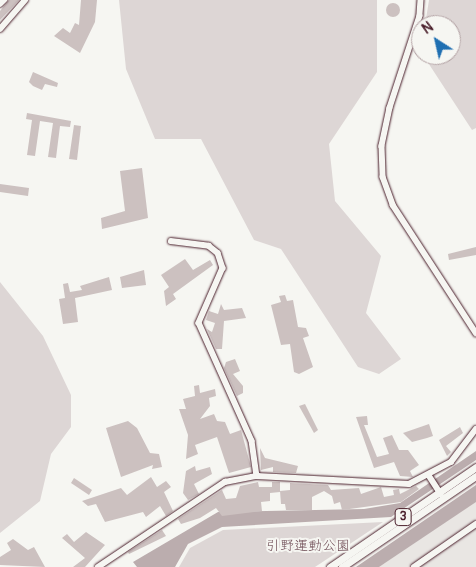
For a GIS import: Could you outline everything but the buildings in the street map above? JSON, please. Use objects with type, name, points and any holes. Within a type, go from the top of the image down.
[{"type":"main road","name":"3","points":[[342,567],[476,467]]},
{"type":"main road","name":"3","points":[[330,567],[440,493],[476,476]]},
{"type":"street","points":[[0,4],[4,0]]},
{"type":"street","points":[[0,29],[25,0]]},
{"type":"street","points":[[421,0],[386,127],[383,177],[394,205],[476,333]]},
{"type":"street","points":[[171,241],[209,246],[218,253],[222,268],[199,323],[252,440],[257,476]]},
{"type":"street","points":[[98,567],[212,488],[257,476],[388,486],[430,478],[460,453],[476,429]]},
{"type":"street","points":[[430,478],[440,493]]},
{"type":"street","points":[[414,567],[476,524]]},
{"type":"shaded area","points":[[476,451],[476,460],[391,517],[222,527],[188,544],[175,567],[137,567],[133,562],[218,512],[364,509],[400,503]]},
{"type":"shaded area","points":[[476,485],[476,502],[379,567],[356,567]]},
{"type":"shaded area","points":[[476,497],[476,567],[374,567]]},
{"type":"green space","points":[[119,0],[377,0],[377,72],[329,144],[335,201],[381,256],[366,313],[401,359],[379,374],[358,367],[281,249],[254,240],[201,139],[155,139],[126,69]]},
{"type":"green space","points":[[429,0],[476,0],[476,128],[472,130],[430,65],[461,65],[461,15],[427,15]]},
{"type":"green space","points":[[0,282],[43,336],[71,395],[71,427],[51,454],[40,501],[0,533]]},
{"type":"green space","name":"引野運動公園","points":[[383,522],[315,567],[179,567],[190,548],[223,530]]}]
